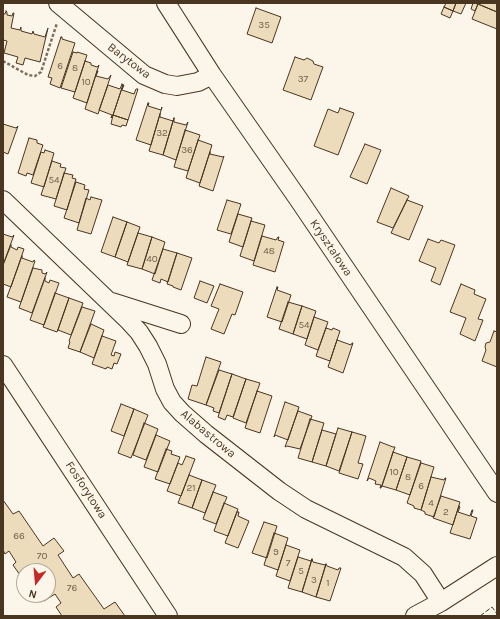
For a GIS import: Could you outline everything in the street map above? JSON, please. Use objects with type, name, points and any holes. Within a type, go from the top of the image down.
[{"type":"street","name":"Kryształowa","points":[[166,3],[212,75],[308,212],[497,492]]},
{"type":"street","name":"Barytowa","points":[[60,5],[144,75],[164,84],[177,86],[198,82],[212,75]]},
{"type":"street","name":"Alabastrowa","points":[[3,200],[128,320],[148,346],[157,364],[165,389],[172,402],[182,413],[206,434],[279,491],[306,509],[404,557],[423,574],[441,602]]},
{"type":"street","points":[[109,301],[181,324]]},
{"type":"street","name":"Fosforytowa","points":[[3,365],[168,616]]},
{"type":"street","points":[[415,616],[441,602],[497,566]]},
{"type":"path","points":[[3,61],[28,75],[35,76],[42,72],[60,5]]},
{"type":"building","points":[[446,3],[456,3],[453,11],[444,7]]},
{"type":"building","points":[[456,3],[466,3],[461,14],[453,11]]},
{"type":"building","points":[[473,3],[478,4],[475,11],[471,9]]},
{"type":"building","points":[[497,3],[497,12],[478,4]]},
{"type":"building","points":[[478,4],[497,12],[497,29],[472,19]]},
{"type":"building","points":[[444,7],[453,11],[450,18],[441,14]]},
{"type":"building","points":[[256,8],[281,17],[272,43],[247,34]]},
{"type":"building","points":[[6,11],[7,15],[12,16],[14,13],[11,28],[20,30],[21,27],[21,31],[32,34],[33,31],[34,34],[45,37],[48,28],[40,62],[25,58],[23,65],[16,63],[18,57],[4,53],[7,41],[3,40],[3,14],[5,14]]},
{"type":"building","points":[[61,37],[62,39],[75,43],[60,88],[50,84],[52,78],[48,77]]},
{"type":"building","points":[[73,52],[87,55],[75,92],[61,88]]},
{"type":"building","points":[[295,57],[304,60],[307,58],[313,61],[314,64],[323,67],[311,100],[283,90]]},
{"type":"building","points":[[85,61],[97,67],[99,65],[87,103],[73,98]]},
{"type":"building","points":[[97,71],[96,76],[108,79],[111,75],[98,114],[85,109]]},
{"type":"building","points":[[122,84],[123,85],[111,118],[112,115],[99,110],[108,85],[120,89]]},
{"type":"building","points":[[123,85],[122,90],[134,94],[136,89],[138,89],[128,120],[113,115]]},
{"type":"building","points":[[148,103],[148,106],[161,110],[162,107],[151,145],[136,140]]},
{"type":"building","points":[[340,108],[354,113],[338,155],[314,146],[328,109],[338,113]]},
{"type":"building","points":[[160,114],[160,117],[173,121],[174,118],[163,155],[149,151]]},
{"type":"building","points":[[113,115],[128,120],[126,126],[122,125],[121,127],[111,124]]},
{"type":"building","points":[[174,118],[174,122],[186,125],[188,122],[176,160],[163,155]]},
{"type":"building","points":[[3,124],[16,128],[18,126],[8,154],[3,152]]},
{"type":"building","points":[[185,130],[200,135],[188,171],[174,167]]},
{"type":"building","points":[[29,138],[37,140],[37,143],[43,145],[33,175],[27,173],[26,176],[18,173]]},
{"type":"building","points":[[198,140],[212,145],[200,183],[186,178]]},
{"type":"building","points":[[365,144],[381,150],[367,184],[350,177]]},
{"type":"building","points":[[45,150],[54,153],[44,187],[31,183],[41,152],[44,153]]},
{"type":"building","points":[[210,152],[210,154],[224,156],[213,191],[199,186]]},
{"type":"building","points":[[52,161],[61,164],[60,167],[66,168],[56,199],[41,195]]},
{"type":"building","points":[[64,173],[73,175],[72,178],[76,179],[67,210],[54,206]]},
{"type":"building","points":[[76,182],[85,185],[84,189],[89,190],[79,223],[64,218]]},
{"type":"building","points":[[391,188],[409,196],[393,228],[377,222]]},
{"type":"building","points":[[91,197],[102,200],[91,234],[77,230],[86,198],[90,200]]},
{"type":"building","points":[[227,200],[241,204],[231,234],[217,230]]},
{"type":"building","points":[[407,200],[423,206],[409,240],[391,233]]},
{"type":"building","points":[[238,214],[252,218],[243,247],[229,242]]},
{"type":"building","points":[[113,217],[127,222],[115,257],[101,252]]},
{"type":"building","points":[[251,221],[265,225],[254,261],[240,256]]},
{"type":"building","points":[[127,222],[140,227],[128,262],[115,257]]},
{"type":"building","points":[[138,233],[152,237],[142,269],[127,265]]},
{"type":"building","points":[[3,234],[12,237],[14,235],[3,265]]},
{"type":"building","points":[[262,236],[276,240],[279,237],[278,240],[284,242],[275,272],[253,265]]},
{"type":"building","points":[[152,237],[165,242],[155,274],[142,269]]},
{"type":"building","points":[[428,239],[439,243],[441,240],[455,245],[440,285],[431,281],[436,268],[419,261]]},
{"type":"building","points":[[11,245],[11,247],[17,250],[18,247],[24,249],[11,287],[3,284],[3,265]]},
{"type":"building","points":[[163,249],[177,253],[168,282],[161,279],[160,283],[152,280]]},
{"type":"building","points":[[177,253],[192,258],[181,290],[167,284]]},
{"type":"building","points":[[22,256],[22,258],[33,262],[34,260],[35,261],[21,302],[7,297]]},
{"type":"building","points":[[33,268],[42,270],[42,273],[45,274],[47,272],[32,313],[19,308]]},
{"type":"building","points":[[45,278],[45,281],[49,283],[50,280],[59,283],[44,325],[30,320]]},
{"type":"building","points":[[200,281],[214,286],[207,303],[194,298]]},
{"type":"building","points":[[220,284],[243,292],[235,315],[232,314],[224,334],[211,329],[219,309],[211,306]]},
{"type":"building","points":[[461,284],[475,290],[474,294],[486,299],[478,319],[483,320],[475,341],[460,334],[466,318],[450,312]]},
{"type":"building","points":[[277,287],[277,290],[291,295],[282,322],[267,317]]},
{"type":"building","points":[[55,293],[69,298],[57,332],[43,327]]},
{"type":"building","points":[[69,298],[83,303],[71,335],[58,330]]},
{"type":"building","points":[[288,302],[302,306],[293,334],[279,329]]},
{"type":"building","points":[[302,306],[316,311],[307,339],[293,334]]},
{"type":"building","points":[[82,307],[95,311],[80,352],[68,348],[69,341]]},
{"type":"building","points":[[314,317],[328,322],[318,350],[305,345]]},
{"type":"building","points":[[91,324],[104,330],[94,358],[80,352]]},
{"type":"building","points":[[326,328],[332,330],[333,328],[340,331],[330,361],[316,356]]},
{"type":"building","points":[[494,331],[497,332],[497,367],[482,361],[486,350],[486,343],[490,342]]},
{"type":"building","points":[[102,336],[116,341],[111,355],[114,356],[115,352],[121,354],[117,364],[114,363],[112,369],[107,367],[106,369],[92,364]]},
{"type":"building","points":[[337,340],[351,345],[353,343],[343,373],[328,367]]},
{"type":"building","points":[[206,357],[221,362],[206,405],[188,399],[192,385],[197,386]]},
{"type":"building","points":[[219,370],[232,374],[219,413],[213,411],[214,408],[206,405]]},
{"type":"building","points":[[232,374],[246,379],[233,417],[227,415],[225,420],[218,417]]},
{"type":"building","points":[[246,379],[260,383],[246,423],[233,418]]},
{"type":"building","points":[[257,391],[272,396],[260,433],[245,428]]},
{"type":"building","points":[[285,402],[299,407],[288,440],[275,435],[274,437]]},
{"type":"building","points":[[121,404],[134,409],[124,436],[111,431]]},
{"type":"building","points":[[134,409],[148,415],[131,458],[118,453]]},
{"type":"building","points":[[298,411],[312,416],[300,449],[287,446],[285,447]]},
{"type":"building","points":[[310,419],[324,423],[312,462],[298,458]]},
{"type":"building","points":[[144,423],[158,429],[146,460],[133,455]]},
{"type":"building","points":[[338,428],[352,432],[339,471],[326,466]]},
{"type":"building","points":[[322,430],[336,434],[326,466],[312,462]]},
{"type":"building","points":[[352,432],[366,436],[358,463],[363,464],[358,479],[339,473]]},
{"type":"building","points":[[156,435],[170,441],[158,472],[144,467]]},
{"type":"building","points":[[380,442],[395,447],[381,488],[381,485],[375,484],[376,481],[369,478],[367,481]]},
{"type":"building","points":[[166,449],[172,451],[171,454],[180,457],[170,484],[155,479]]},
{"type":"building","points":[[393,452],[407,457],[396,490],[382,486]]},
{"type":"building","points":[[186,456],[195,459],[181,496],[167,491],[178,463],[182,465]]},
{"type":"building","points":[[407,457],[421,461],[410,495],[396,490]]},
{"type":"building","points":[[421,463],[434,467],[421,510],[414,508],[414,506],[407,503]]},
{"type":"building","points":[[189,475],[202,480],[192,508],[178,503]]},
{"type":"building","points":[[431,477],[444,480],[446,478],[434,517],[425,514],[425,512],[421,510]]},
{"type":"building","points":[[202,480],[216,485],[205,513],[192,508]]},
{"type":"building","points":[[213,492],[227,497],[216,524],[203,519]]},
{"type":"building","points":[[441,496],[460,502],[453,525],[433,518]]},
{"type":"building","points":[[3,500],[13,514],[19,511],[43,546],[54,538],[64,551],[58,555],[73,578],[79,574],[104,609],[115,602],[125,616],[62,616],[56,607],[61,603],[56,596],[56,563],[16,563],[16,569],[13,565],[16,562],[9,551],[5,554],[3,550]]},
{"type":"building","points":[[224,503],[238,509],[228,536],[214,531]]},
{"type":"building","points":[[459,506],[458,512],[470,516],[473,510],[471,516],[477,518],[470,539],[450,533]]},
{"type":"building","points":[[237,512],[239,512],[238,516],[249,521],[238,548],[225,543]]},
{"type":"building","points":[[264,522],[277,526],[267,558],[252,553]]},
{"type":"building","points":[[274,533],[288,538],[278,570],[264,565]]},
{"type":"building","points":[[286,545],[300,550],[290,581],[276,576]]},
{"type":"building","points":[[298,557],[311,561],[312,559],[302,592],[288,588]]},
{"type":"building","points":[[312,559],[313,562],[326,564],[316,597],[302,592]]},
{"type":"building","points":[[326,564],[327,566],[338,570],[341,568],[330,601],[316,597]]},
{"type":"fence","points":[[480,616],[492,607],[497,614]]}]
